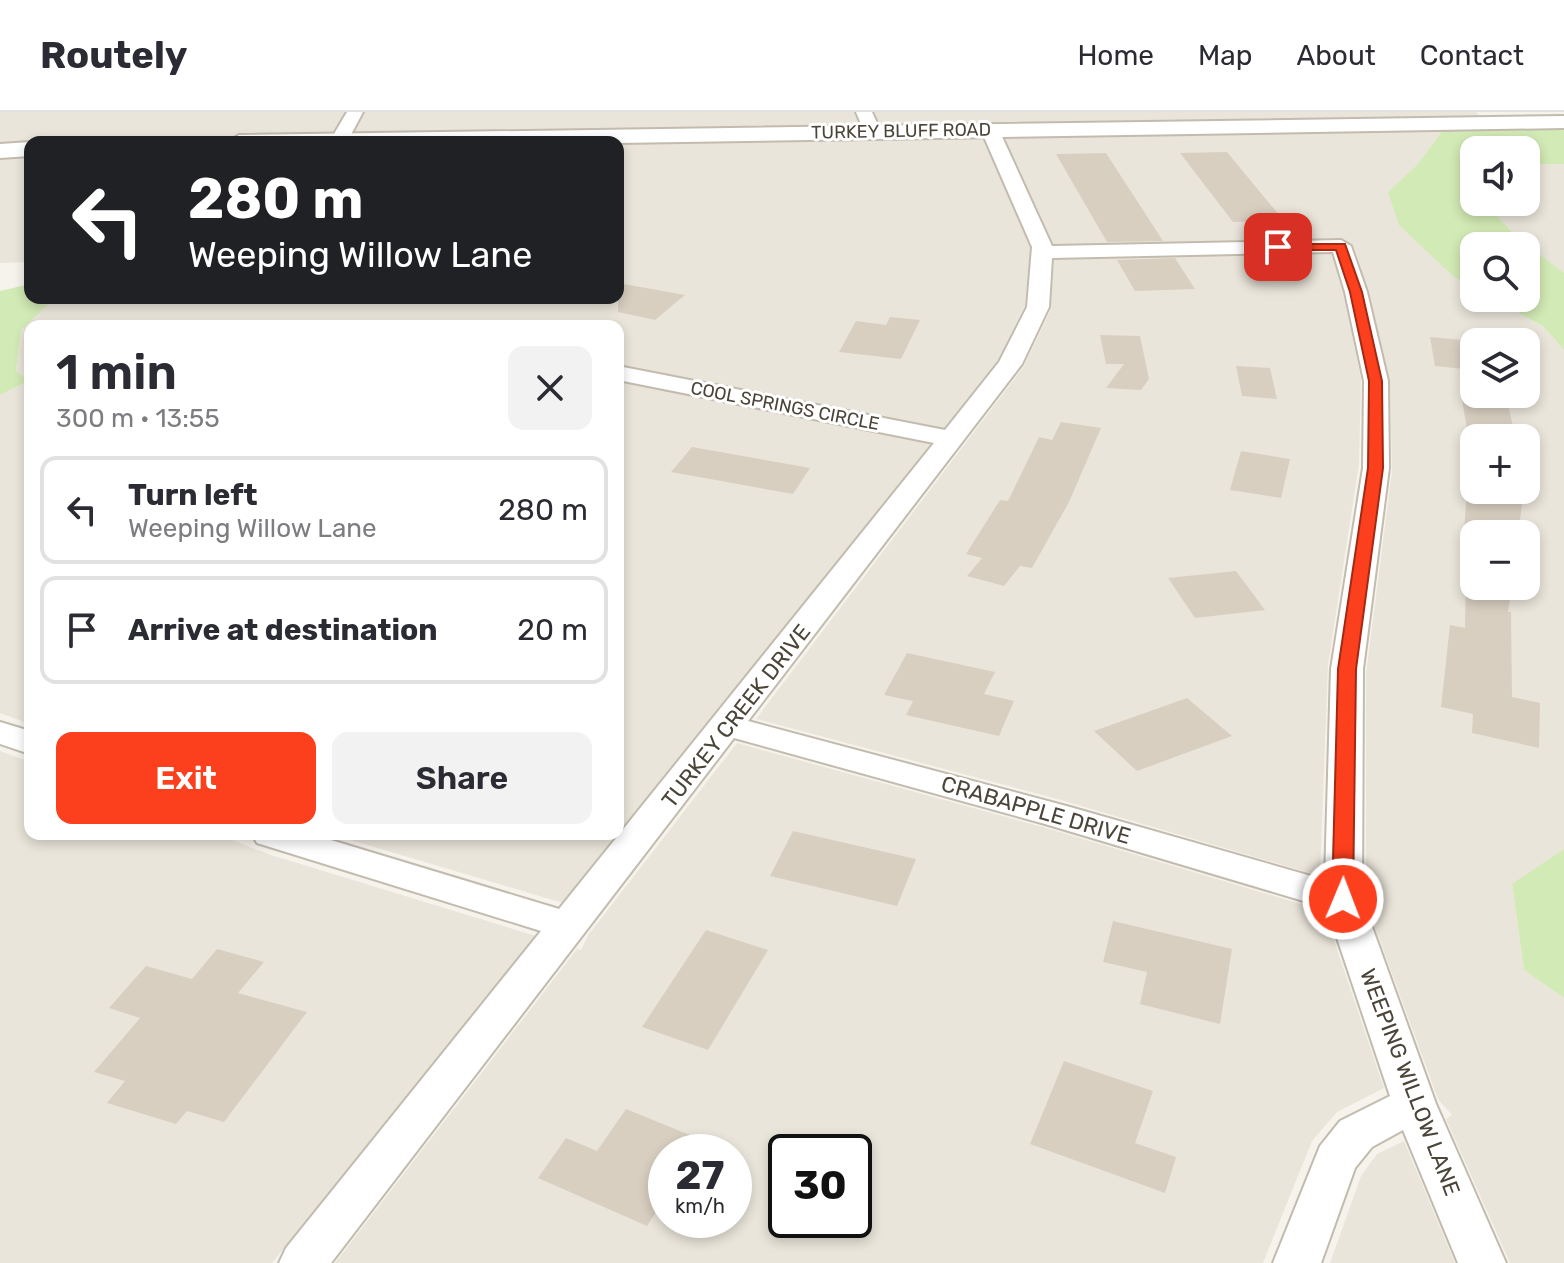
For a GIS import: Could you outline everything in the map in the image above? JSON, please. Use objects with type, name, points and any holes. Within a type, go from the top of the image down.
[{"type":"street","points":[[342,136],[355,112]]},
{"type":"street","name":"TURKEY BLUFF ROAD","points":[[433,136],[868,122],[990,130],[1564,122]]},
{"type":"street","name":"TURKEY CREEK DRIVE","points":[[303,1263],[1010,364],[1038,307],[1042,252],[990,130]]},
{"type":"street","points":[[0,151],[24,149]]},
{"type":"street","name":"WEEPING WILLOW LANE","points":[[1042,252],[1341,246],[1356,292],[1376,381],[1376,468],[1347,669],[1343,899],[1414,1104],[1482,1263]]},
{"type":"street","name":"COOL SPRINGS CIRCLE","points":[[624,374],[952,439]]},
{"type":"street","name":"CRABAPPLE DRIVE","points":[[728,726],[1057,815],[1343,899]]},
{"type":"street","points":[[0,732],[24,741]]},
{"type":"street","points":[[290,840],[570,926]]},
{"type":"street","points":[[1297,1263],[1336,1159],[1356,1134],[1414,1104]]},
{"type":"shaded area","points":[[0,112],[346,112],[332,136],[24,136],[24,143],[0,147]]},
{"type":"shaded area","points":[[365,112],[854,112],[861,128],[352,135]]},
{"type":"shaded area","points":[[873,112],[1476,112],[1483,119],[880,128]]},
{"type":"shaded area","points":[[1436,127],[1441,133],[1417,165],[1388,192],[1454,277],[1460,280],[1460,312],[1517,312],[1544,327],[1564,350],[1564,849],[1512,885],[1524,970],[1564,998],[1564,1263],[1510,1263],[1446,1119],[1452,1115],[1438,1099],[1366,903],[1366,674],[1392,471],[1390,384],[1369,294],[1354,247],[1337,241],[1053,247],[1002,134]]},
{"type":"shaded area","points":[[982,134],[1030,247],[1025,305],[997,361],[943,430],[624,366],[624,320],[32,320],[49,304],[624,304],[624,142]]},
{"type":"shaded area","points":[[24,153],[24,262],[0,263],[0,154]]},
{"type":"shaded area","points":[[1540,164],[1564,164],[1564,273],[1540,254],[1540,232],[1512,232],[1497,216],[1540,216]]},
{"type":"shaded area","points":[[1331,252],[1343,291],[1361,379],[1359,464],[1328,665],[1320,876],[1061,800],[756,719],[1024,366],[1051,309],[1054,257]]},
{"type":"shaded area","points":[[24,327],[24,378],[16,371],[21,330]]},
{"type":"shaded area","points":[[624,381],[932,444],[624,827]]},
{"type":"shaded area","points":[[24,384],[24,722],[0,713],[0,395]]},
{"type":"shaded area","points":[[737,743],[1053,830],[1324,911],[1384,1088],[1337,1112],[1312,1141],[1263,1263],[335,1263],[577,949],[581,950],[589,934]]},
{"type":"shaded area","points":[[0,751],[24,760],[24,840],[232,840],[271,855],[536,936],[272,1263],[0,1263]]},
{"type":"shaded area","points":[[350,840],[614,840],[563,903]]},
{"type":"shaded area","points":[[1404,1141],[1455,1263],[1330,1263],[1361,1176],[1377,1154]]},
{"type":"green space","points":[[1564,125],[1564,164],[1540,164],[1540,136],[1460,136],[1460,216],[1497,216],[1512,232],[1460,232],[1460,280],[1399,225],[1388,192],[1417,165],[1441,133],[1436,127]]},
{"type":"green space","points":[[1540,254],[1564,273],[1564,350],[1544,327],[1517,312],[1540,312]]},
{"type":"green space","points":[[24,285],[24,304],[49,304],[32,320],[24,320],[16,371],[24,377],[24,383],[0,395],[0,291]]},
{"type":"green space","points":[[1564,849],[1564,998],[1524,970],[1512,884]]},
{"type":"building","points":[[1227,152],[1284,221],[1233,222],[1180,153]]},
{"type":"building","points":[[1106,153],[1163,241],[1107,242],[1056,154]]},
{"type":"building","points":[[1175,258],[1195,289],[1135,291],[1117,260]]},
{"type":"building","points":[[624,284],[685,295],[655,320],[618,312],[618,304],[624,304]]},
{"type":"building","points":[[890,317],[920,320],[901,359],[839,352],[856,321],[886,325]]},
{"type":"building","points":[[1100,335],[1140,336],[1149,379],[1141,390],[1106,388],[1124,364],[1106,364]]},
{"type":"building","points":[[1430,337],[1460,340],[1460,369],[1435,366]]},
{"type":"building","points":[[1236,366],[1270,368],[1277,399],[1242,396]]},
{"type":"building","points":[[1463,408],[1509,408],[1512,424],[1466,424]]},
{"type":"building","points":[[1061,422],[1101,428],[1069,502],[1032,568],[1020,566],[1004,586],[967,576],[982,558],[966,554],[1000,500],[1008,501],[1039,437],[1052,440]]},
{"type":"building","points":[[692,447],[810,468],[793,494],[671,472]]},
{"type":"building","points":[[1241,451],[1290,459],[1281,498],[1230,490]]},
{"type":"building","points":[[1466,504],[1522,504],[1520,520],[1465,520]]},
{"type":"building","points":[[1236,571],[1265,610],[1195,618],[1168,578]]},
{"type":"building","points":[[1465,600],[1510,600],[1512,697],[1540,703],[1539,748],[1472,733],[1473,714],[1441,707],[1450,625],[1465,628]]},
{"type":"building","points":[[907,653],[995,672],[984,694],[1014,701],[999,736],[906,715],[913,701],[884,695]]},
{"type":"building","points":[[1187,698],[1232,736],[1137,771],[1094,731]]},
{"type":"building","points":[[793,831],[916,859],[897,906],[770,876]]},
{"type":"building","points":[[1113,921],[1232,949],[1220,1024],[1140,1004],[1147,972],[1103,962]]},
{"type":"building","points":[[706,930],[768,950],[708,1050],[642,1027]]},
{"type":"building","points":[[217,949],[264,962],[238,993],[307,1012],[224,1122],[187,1111],[176,1124],[107,1103],[125,1081],[94,1072],[140,1018],[109,1008],[146,966],[192,979]]},
{"type":"building","points":[[1064,1061],[1153,1091],[1135,1143],[1176,1157],[1165,1193],[1030,1144]]},
{"type":"building","points":[[626,1109],[687,1134],[648,1134],[647,1226],[538,1178],[566,1138],[597,1151]]},
{"type":"route","points":[[1278,247],[1341,246],[1356,292],[1376,381],[1376,468],[1347,669],[1343,899]]}]
